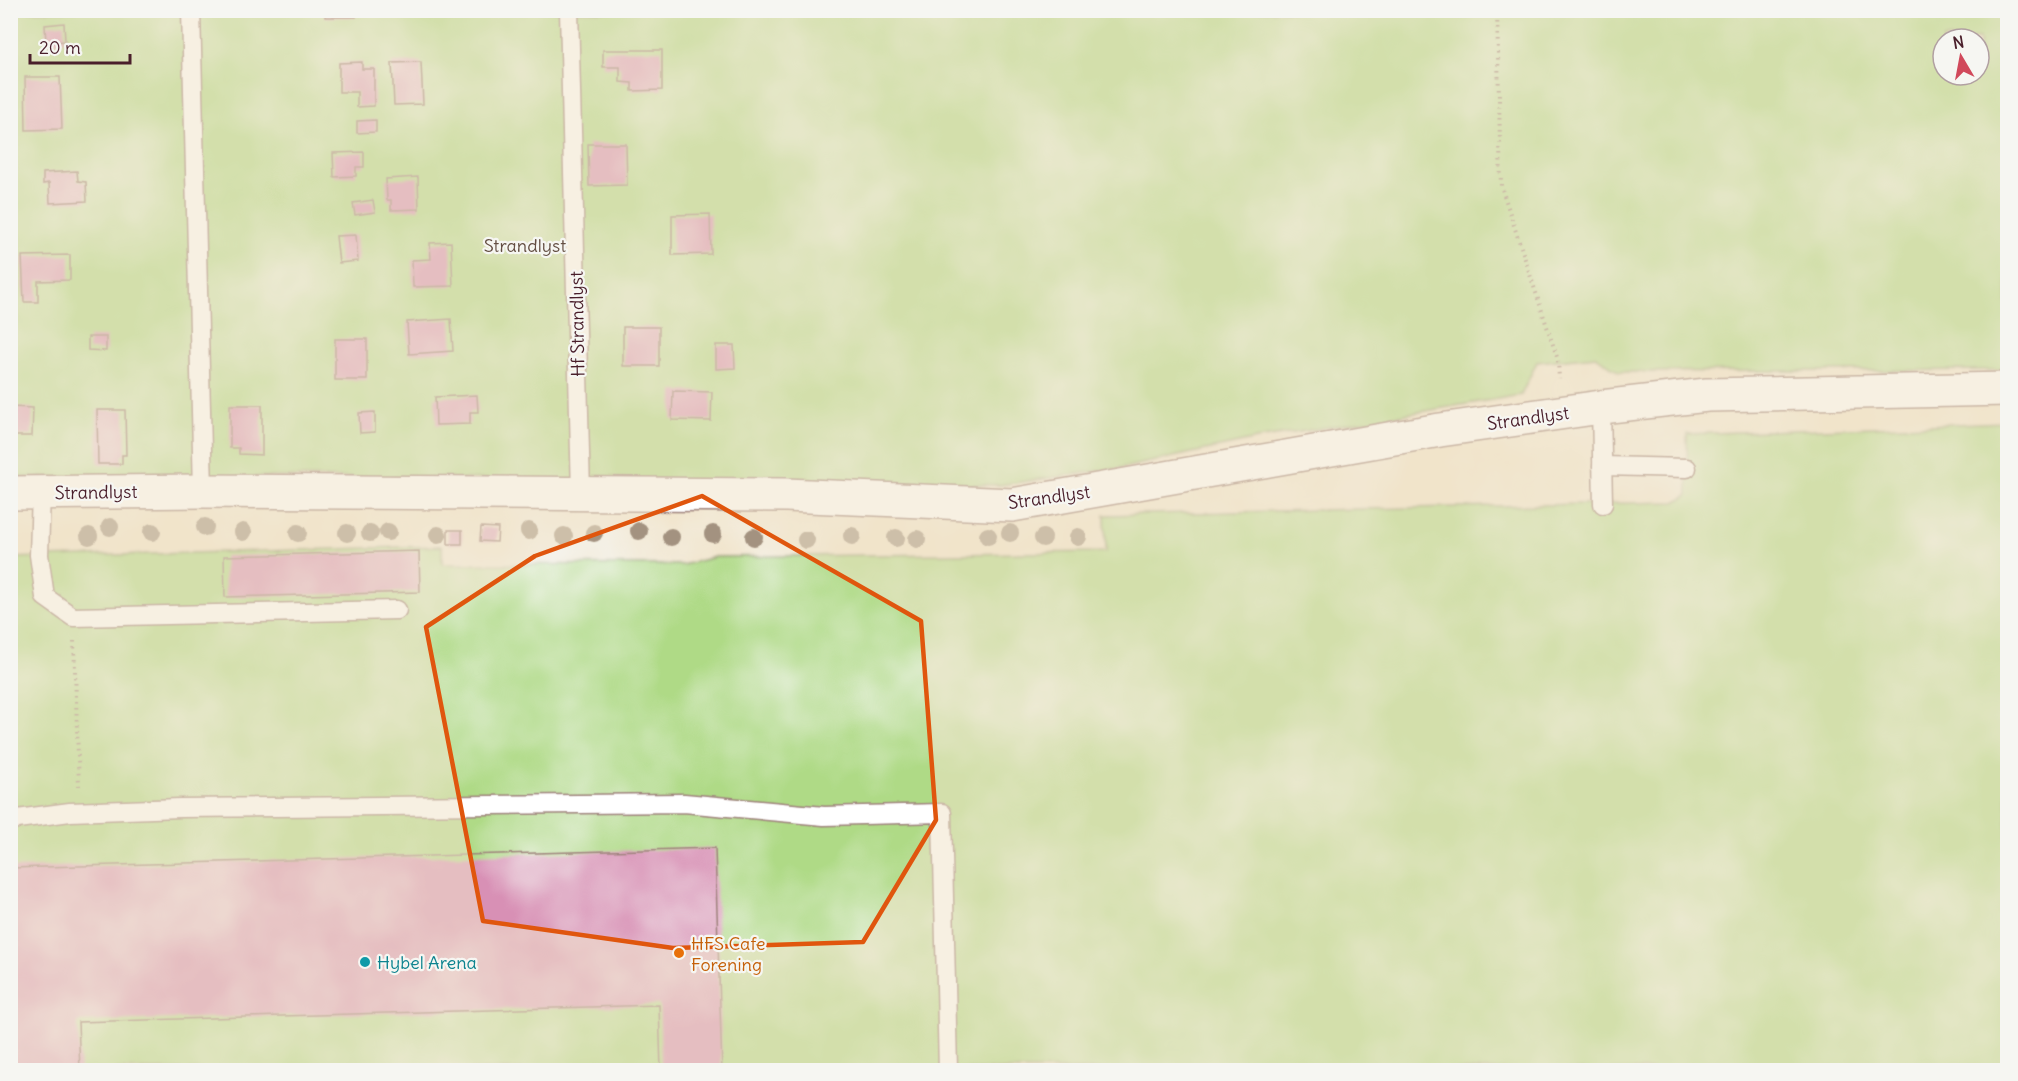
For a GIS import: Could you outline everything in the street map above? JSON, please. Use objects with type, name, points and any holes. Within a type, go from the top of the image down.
[{"type":"street","name":"Strandlyst","points":[[26,493],[202,491],[786,495],[1012,505],[1440,430],[1601,407],[1707,395],[2007,389]]},
{"type":"lane","points":[[191,10],[202,491]]},
{"type":"lane","name":"Hf Strandlyst","points":[[569,10],[581,494]]},
{"type":"lane","points":[[1601,407],[1603,504]]},
{"type":"lane","points":[[1602,466],[1687,468]]},
{"type":"lane","points":[[26,493],[45,597],[73,617],[397,610]]},
{"type":"lane","points":[[10,820],[70,812],[180,808],[684,803],[824,816],[942,813],[948,1071]]},
{"type":"path","points":[[1497,10],[1501,186],[1558,360],[1562,413]]},
{"type":"path","points":[[73,617],[79,784]]},
{"type":"highlighted area","points":[[702,496],[921,621],[936,820],[863,942],[673,948],[483,921],[426,627],[535,556]]},
{"type":"green space","points":[[10,11],[2007,11],[2007,370],[1619,372],[1596,356],[1537,362],[1521,395],[1257,439],[1127,467],[1000,485],[175,476],[11,478]]},
{"type":"green space","points":[[2007,422],[2007,1070],[11,1070],[10,558],[442,546],[442,564],[683,565],[715,557],[1106,552],[1105,515],[1675,502],[1688,495],[1687,434]]},
{"type":"building","points":[[325,10],[356,10],[356,17],[325,17]]},
{"type":"building","points":[[64,23],[65,41],[46,43],[45,25]]},
{"type":"building","points":[[603,50],[662,50],[662,90],[632,91],[632,83],[620,82],[620,67],[603,67]]},
{"type":"building","points":[[362,62],[362,69],[374,69],[374,106],[357,107],[357,92],[339,92],[339,63]]},
{"type":"building","points":[[421,62],[423,104],[394,105],[392,63]]},
{"type":"building","points":[[25,77],[60,77],[62,129],[26,130]]},
{"type":"building","points":[[376,120],[376,132],[357,133],[357,121]]},
{"type":"building","points":[[588,144],[626,144],[627,185],[589,186]]},
{"type":"building","points":[[364,152],[364,167],[356,167],[356,176],[334,177],[333,153]]},
{"type":"building","points":[[77,171],[78,181],[86,182],[87,201],[50,203],[49,183],[43,184],[43,173]]},
{"type":"building","points":[[418,177],[419,209],[391,210],[391,200],[387,200],[386,179]]},
{"type":"building","points":[[373,200],[375,212],[355,215],[353,203]]},
{"type":"building","points":[[710,214],[711,254],[672,255],[672,215]]},
{"type":"building","points":[[356,235],[358,261],[339,263],[336,236]]},
{"type":"building","points":[[451,242],[453,286],[413,287],[412,260],[431,259],[430,243]]},
{"type":"building","points":[[70,255],[70,280],[38,281],[38,302],[24,302],[22,256]]},
{"type":"building","points":[[451,319],[453,351],[409,354],[407,322]]},
{"type":"building","points":[[623,327],[659,327],[659,366],[623,366]]},
{"type":"building","points":[[88,337],[106,337],[106,351],[88,350]]},
{"type":"building","points":[[335,339],[367,339],[367,380],[335,380]]},
{"type":"building","points":[[716,345],[734,345],[735,368],[716,369]]},
{"type":"building","points":[[673,391],[712,392],[711,421],[672,420]]},
{"type":"building","points":[[477,395],[478,412],[470,412],[470,424],[436,425],[435,397]]},
{"type":"building","points":[[230,405],[262,405],[262,455],[239,454],[239,448],[230,448]]},
{"type":"building","points":[[10,407],[33,408],[32,436],[10,436]]},
{"type":"building","points":[[97,410],[125,410],[126,455],[122,455],[122,464],[98,464]]},
{"type":"building","points":[[375,412],[375,432],[360,433],[359,413]]},
{"type":"building","points":[[481,527],[498,528],[497,542],[480,541]]},
{"type":"building","points":[[448,530],[462,530],[462,544],[448,544]]},
{"type":"building","points":[[419,551],[420,592],[225,597],[224,556]]},
{"type":"building","name":"Hybel Arena","points":[[715,848],[722,1070],[661,1070],[659,1005],[78,1022],[80,1070],[10,1070],[10,868]]},
{"type":"place","name":"HFS Cafe Forening","points":[[679,953]]},
{"type":"place","name":"Hybel Arena","points":[[365,962]]}]
